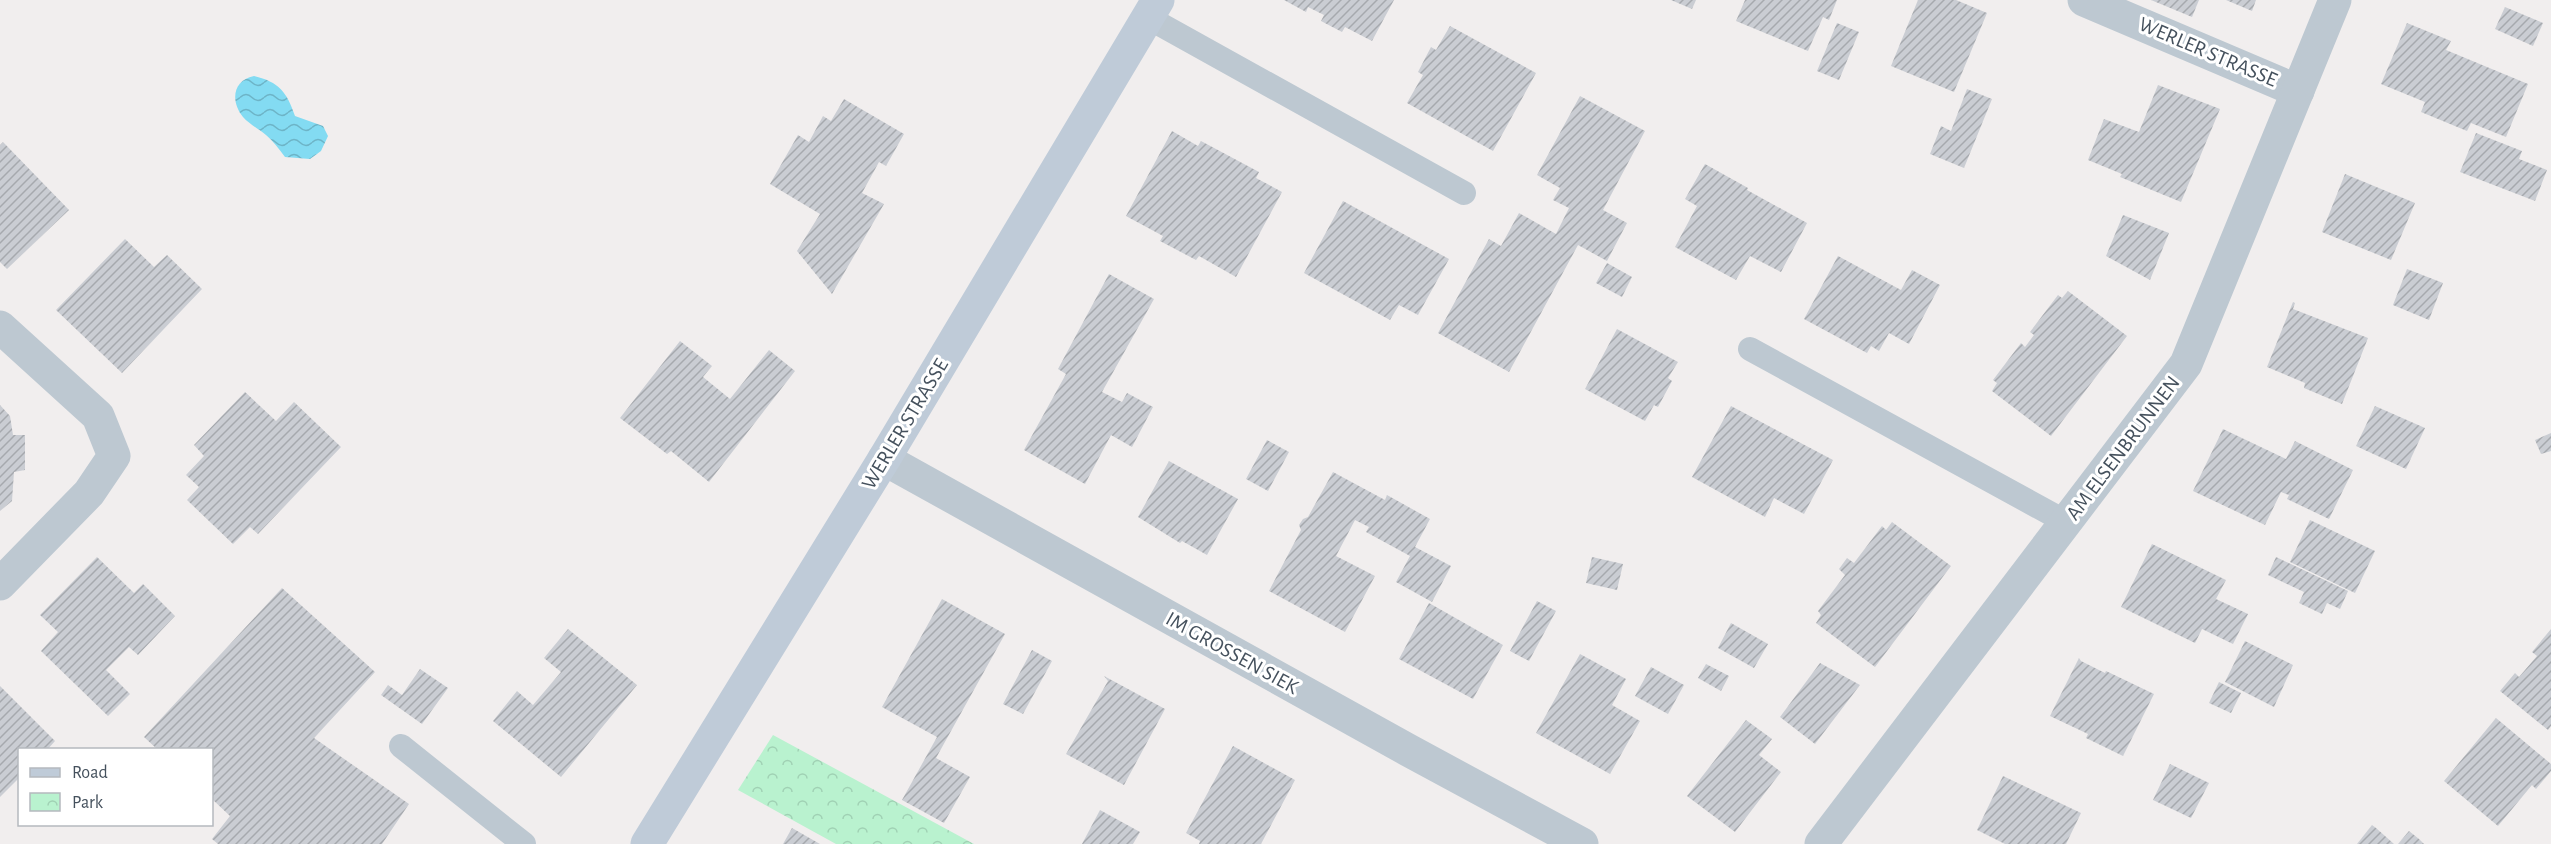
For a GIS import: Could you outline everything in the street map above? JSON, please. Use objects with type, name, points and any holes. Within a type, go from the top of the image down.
[{"type":"main road","name":"WERLER STRASSE","points":[[647,844],[884,459],[1153,9]]},
{"type":"street","name":"WERLER STRASSE","points":[[2084,0],[2298,91]]},
{"type":"street","name":"AM ELSENBRUNNEN","points":[[1821,844],[2186,364],[2335,0]]},
{"type":"street","points":[[0,327],[98,416],[114,456],[89,493],[0,584]]},
{"type":"street","name":"IM GROSSEN SIEK","points":[[884,459],[1582,844]]},
{"type":"lane","points":[[1153,9],[1464,193]]},
{"type":"lane","points":[[1750,350],[2066,522]]},
{"type":"lane","points":[[401,746],[524,844]]},
{"type":"green space","points":[[773,735],[974,844],[836,844],[738,790]]},
{"type":"water","points":[[254,76],[270,81],[281,89],[289,100],[295,116],[323,126],[328,136],[321,151],[310,159],[285,157],[269,137],[243,117],[236,104],[236,92],[242,82]]},
{"type":"building","points":[[1284,0],[1394,0],[1372,41],[1345,27],[1342,32],[1321,21],[1324,15],[1308,7],[1306,12]]},
{"type":"building","points":[[1671,0],[1696,0],[1692,9]]},
{"type":"building","points":[[1745,0],[1837,0],[1829,20],[1823,17],[1808,51],[1736,21]]},
{"type":"building","points":[[1918,0],[1956,0],[1987,13],[1954,92],[1891,66]]},
{"type":"building","points":[[2151,0],[2199,0],[2192,17]]},
{"type":"building","points":[[2226,0],[2256,0],[2252,11]]},
{"type":"building","points":[[2505,7],[2543,23],[2533,46],[2495,29]]},
{"type":"building","points":[[1837,23],[1859,32],[1839,80],[1817,71]]},
{"type":"building","points":[[2407,23],[2451,41],[2446,50],[2528,84],[2506,137],[2471,123],[2467,131],[2421,112],[2425,102],[2381,84]]},
{"type":"building","points":[[1450,26],[1536,73],[1493,151],[1407,103],[1423,75],[1418,72],[1431,47],[1436,50]]},
{"type":"building","points":[[2158,85],[2220,109],[2181,202],[2120,177],[2122,174],[2088,160],[2104,119],[2139,132]]},
{"type":"building","points":[[1967,89],[1992,99],[1964,168],[1930,154],[1941,126],[1951,131]]},
{"type":"building","points":[[1580,96],[1645,131],[1603,210],[1627,223],[1607,261],[1578,245],[1509,372],[1438,333],[1489,239],[1501,246],[1519,213],[1556,234],[1569,208],[1553,200],[1560,188],[1537,175]]},
{"type":"building","points":[[844,99],[904,134],[886,166],[879,162],[862,193],[884,204],[832,294],[797,251],[820,214],[770,184],[798,135],[809,142],[823,116],[831,121]]},
{"type":"building","points":[[1172,131],[1198,146],[1201,141],[1259,172],[1256,178],[1282,192],[1236,277],[1199,256],[1196,260],[1160,241],[1163,236],[1126,216]]},
{"type":"building","points":[[2476,133],[2522,151],[2519,159],[2547,170],[2535,201],[2460,172]]},
{"type":"building","points":[[3,142],[69,210],[7,269],[0,262],[0,145]]},
{"type":"building","points":[[1705,164],[1807,223],[1781,272],[1750,256],[1736,280],[1675,247],[1697,206],[1685,199]]},
{"type":"building","points":[[2345,174],[2415,203],[2391,260],[2322,232]]},
{"type":"building","points":[[1343,201],[1449,259],[1418,315],[1399,305],[1390,320],[1304,273]]},
{"type":"building","points":[[2123,215],[2169,233],[2150,280],[2106,256]]},
{"type":"building","points":[[125,239],[154,267],[167,255],[202,289],[122,373],[56,310]]},
{"type":"building","points":[[1838,256],[1901,290],[1912,270],[1940,285],[1909,344],[1889,333],[1879,351],[1871,346],[1867,353],[1804,319]]},
{"type":"building","points":[[1607,263],[1632,277],[1622,297],[1596,283]]},
{"type":"building","points":[[2407,269],[2443,283],[2429,320],[2393,305]]},
{"type":"building","points":[[1109,274],[1154,299],[1102,392],[1122,402],[1127,393],[1153,407],[1132,447],[1111,435],[1085,484],[1024,450],[1066,374],[1058,369]]},
{"type":"building","points":[[2068,291],[2127,336],[2051,436],[1992,391],[1997,383],[1993,380],[2021,343],[2025,347],[2034,335],[2030,332],[2058,295],[2062,298]]},
{"type":"building","points":[[2293,302],[2295,303],[2293,309],[2368,338],[2342,404],[2304,388],[2305,383],[2267,367]]},
{"type":"building","points":[[1617,329],[1678,362],[1668,378],[1672,381],[1658,407],[1654,405],[1645,421],[1585,389]]},
{"type":"building","points":[[680,341],[712,366],[703,377],[730,399],[769,350],[795,371],[709,482],[671,451],[667,454],[620,418]]},
{"type":"building","points":[[245,392],[276,421],[294,402],[341,447],[258,534],[250,527],[233,544],[187,500],[199,487],[186,475],[204,456],[194,445]]},
{"type":"building","points":[[0,405],[10,416],[13,435],[25,435],[25,470],[14,472],[12,501],[0,511]]},
{"type":"building","points":[[1731,406],[1833,460],[1804,514],[1774,498],[1765,517],[1692,477]]},
{"type":"building","points":[[2375,406],[2425,428],[2406,469],[2356,446]]},
{"type":"building","points":[[2223,429],[2286,459],[2295,441],[2353,470],[2329,519],[2287,499],[2289,495],[2281,492],[2265,525],[2193,491]]},
{"type":"building","points":[[2551,433],[2551,451],[2541,454],[2535,440]]},
{"type":"building","points":[[1267,440],[1289,452],[1268,491],[1246,479]]},
{"type":"building","points":[[1169,461],[1238,499],[1207,555],[1182,541],[1180,543],[1138,517]]},
{"type":"building","points":[[1333,472],[1385,500],[1387,495],[1430,519],[1415,547],[1451,566],[1432,602],[1396,582],[1410,556],[1366,532],[1369,527],[1355,520],[1336,556],[1375,576],[1345,632],[1269,591],[1301,530],[1299,525],[1303,519],[1308,517]]},
{"type":"building","points":[[2310,520],[2375,551],[2355,593],[2290,562]]},
{"type":"building","points":[[1892,522],[1951,566],[1875,667],[1816,623],[1821,615],[1818,611],[1845,575],[1839,569],[1847,558],[1854,563],[1882,526],[1886,530]]},
{"type":"building","points":[[2152,544],[2226,580],[2216,599],[2248,614],[2233,644],[2202,629],[2195,643],[2121,607]]},
{"type":"building","points":[[97,557],[134,593],[143,584],[175,616],[138,655],[129,647],[106,670],[130,694],[108,716],[41,651],[58,632],[40,615]]},
{"type":"building","points":[[1592,557],[1623,564],[1617,590],[1586,583]]},
{"type":"building","points":[[2276,557],[2348,591],[2340,609],[2327,603],[2322,614],[2299,603],[2304,592],[2268,575]]},
{"type":"building","points":[[282,588],[375,672],[314,738],[409,804],[382,844],[218,844],[212,839],[230,816],[213,800],[213,748],[156,748],[144,737]]},
{"type":"building","points":[[942,599],[1005,634],[936,758],[970,777],[944,823],[902,800],[937,737],[882,707]]},
{"type":"building","points":[[1537,601],[1556,611],[1529,661],[1510,651]]},
{"type":"building","points":[[1429,603],[1503,645],[1473,699],[1399,659]]},
{"type":"building","points":[[1731,623],[1768,644],[1754,668],[1718,648]]},
{"type":"building","points":[[568,629],[637,685],[561,777],[493,721],[517,691],[533,705],[561,672],[544,658]]},
{"type":"building","points":[[2551,629],[2551,726],[2548,730],[2500,691],[2515,673],[2519,677],[2537,656],[2532,652]]},
{"type":"building","points":[[2245,641],[2293,665],[2274,707],[2225,682]]},
{"type":"building","points":[[1032,650],[1052,661],[1023,714],[1003,704]]},
{"type":"building","points":[[1580,654],[1626,679],[1612,705],[1640,721],[1610,774],[1536,733]]},
{"type":"building","points":[[2079,658],[2105,673],[2106,671],[2154,694],[2123,756],[2086,738],[2088,734],[2050,716]]},
{"type":"building","points":[[1820,663],[1860,685],[1815,744],[1780,717]]},
{"type":"building","points":[[1706,664],[1729,676],[1721,691],[1698,678]]},
{"type":"building","points":[[1651,667],[1684,685],[1668,714],[1635,696]]},
{"type":"building","points":[[420,669],[448,688],[422,724],[381,695],[388,685],[402,695]]},
{"type":"building","points":[[1104,676],[1165,709],[1124,785],[1066,754],[1108,681]]},
{"type":"building","points":[[2219,682],[2241,693],[2231,713],[2209,703]]},
{"type":"building","points":[[0,686],[55,741],[49,748],[18,748],[18,779],[0,797]]},
{"type":"building","points":[[2496,718],[2551,764],[2551,771],[2536,789],[2532,785],[2498,826],[2444,781]]},
{"type":"building","points":[[1746,720],[1772,739],[1759,755],[1781,772],[1735,832],[1687,796]]},
{"type":"building","points":[[1233,746],[1295,780],[1261,844],[1199,844],[1200,841],[1186,833]]},
{"type":"building","points":[[2170,764],[2209,783],[2191,818],[2153,800]]},
{"type":"building","points":[[2003,776],[2081,813],[2066,844],[2005,844],[1977,830]]},
{"type":"building","points":[[1100,810],[1140,832],[1133,844],[1082,844]]},
{"type":"building","points":[[2372,825],[2376,828],[2394,844],[2357,844]]},
{"type":"building","points":[[792,828],[820,844],[783,844]]},
{"type":"building","points":[[2409,831],[2419,839],[2424,844],[2398,844]]}]
